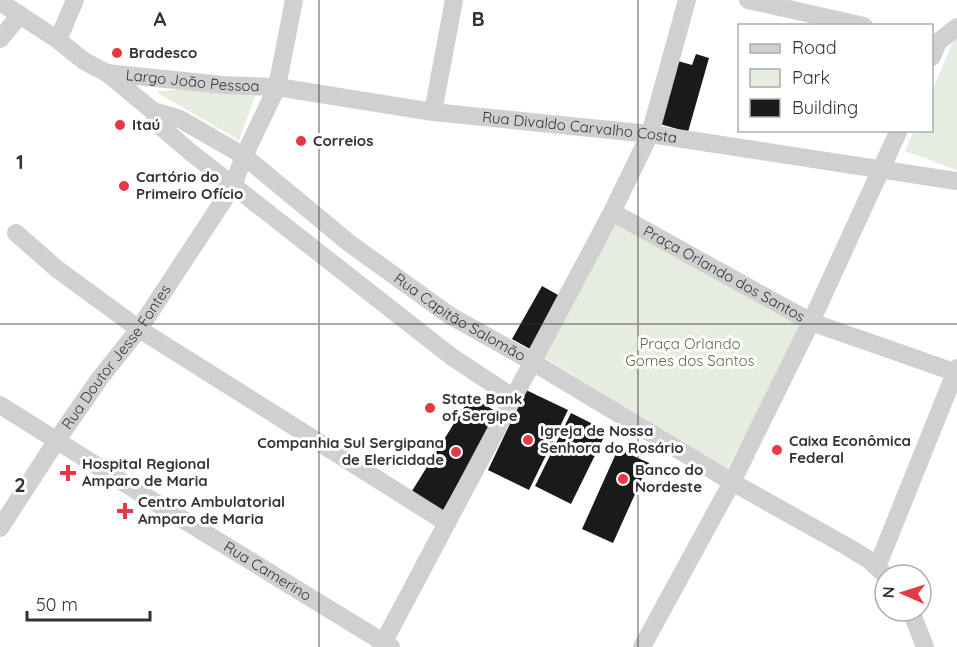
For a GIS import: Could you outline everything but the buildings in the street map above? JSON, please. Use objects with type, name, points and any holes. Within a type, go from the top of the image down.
[{"type":"street","points":[[58,40],[75,0]]},
{"type":"street","name":"Rua Doutor Jesse Fontes","points":[[0,528],[100,378],[139,329],[233,186],[244,156],[277,87],[294,0]]},
{"type":"street","points":[[433,112],[454,0]]},
{"type":"street","points":[[687,0],[650,134],[612,212],[531,361],[732,482],[848,547],[873,565]]},
{"type":"street","points":[[748,0],[855,24]]},
{"type":"street","name":"Rua Capitão Salomão","points":[[0,2],[58,40],[84,61],[107,73],[153,111],[180,119],[244,156],[349,243],[440,308],[531,361],[514,398],[452,357],[170,136],[160,126],[153,111]]},
{"type":"street","points":[[0,39],[20,15]]},
{"type":"street","points":[[934,46],[957,27]]},
{"type":"street","name":"Largo João Pessoa","points":[[107,73],[223,85],[277,87]]},
{"type":"street","name":"Rua Divaldo Carvalho Costa","points":[[277,87],[433,112],[650,134],[957,181]]},
{"type":"street","points":[[884,563],[956,371],[811,322],[898,132]]},
{"type":"street","name":"Praça Orlando dos Santos","points":[[612,212],[811,322],[732,482],[642,647]]},
{"type":"street","points":[[16,233],[57,269],[139,329],[447,523]]},
{"type":"street","points":[[385,645],[514,398]]},
{"type":"street","name":"Rua Camerino","points":[[0,405],[385,645]]},
{"type":"street","points":[[915,623],[925,647]]},
{"type":"green space","points":[[957,32],[957,170],[905,151],[914,132],[933,132],[933,89]]},
{"type":"green space","points":[[236,82],[258,89],[239,140],[156,92]]},
{"type":"green space","name":"Praça Orlando Gomes dos Santos","points":[[619,219],[802,328],[727,469],[542,356]]},
{"type":"place","name":"Bradesco","points":[[117,53]]},
{"type":"place","name":"Itaú","points":[[120,125]]},
{"type":"place","name":"Correios","points":[[301,141]]},
{"type":"place","name":"Cartório do Primeiro Ofício","points":[[124,186]]},
{"type":"place","name":"State Bank of Sergipe","points":[[430,408]]},
{"type":"place","name":"Igreja de Nossa Senhora do Rosário","points":[[528,440]]},
{"type":"place","name":"Caixa Econômica Federal","points":[[777,450]]},
{"type":"place","name":"Companhia Sul Sergipana de Elericidade","points":[[456,452]]},
{"type":"place","name":"Hospital Regional Amparo de Maria","points":[[68,473]]},
{"type":"place","name":"Banco do Nordeste","points":[[623,479]]},
{"type":"place","name":"Centro Ambulatorial Amparo de Maria","points":[[125,511]]}]
